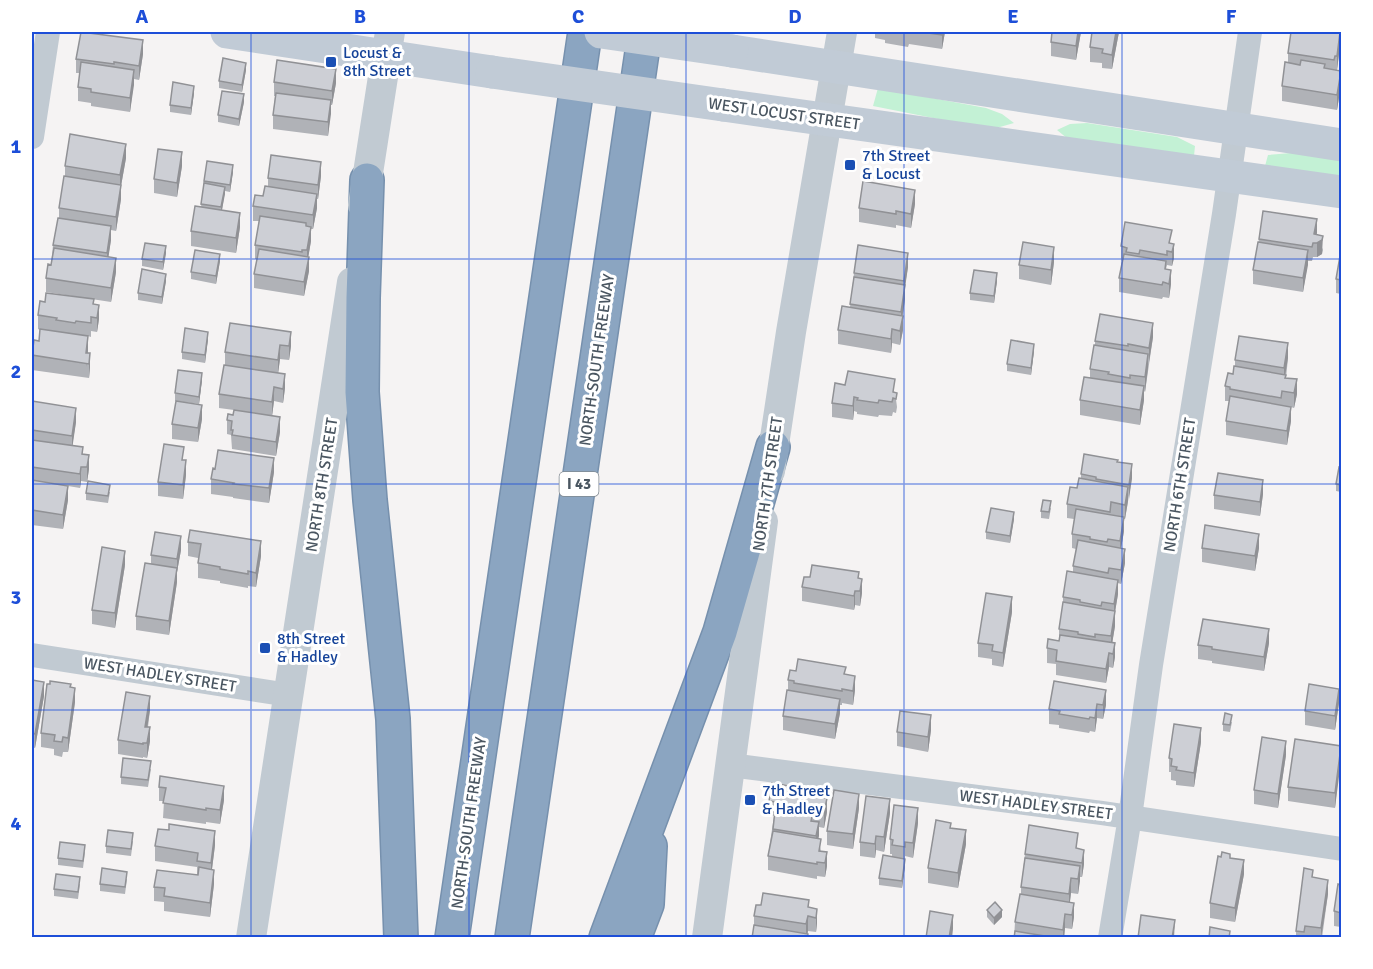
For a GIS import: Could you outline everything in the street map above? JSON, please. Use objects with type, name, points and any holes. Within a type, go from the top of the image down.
[{"type":"highway","name":"NORTH-SOUTH FREEWAY","points":[[452,938],[585,32]]},
{"type":"highway","name":"NORTH-SOUTH FREEWAY","points":[[512,938],[645,32]]},
{"type":"highway","points":[[367,180],[362,392],[370,500],[393,719],[401,938]]},
{"type":"highway","points":[[606,938],[720,632],[773,447]]},
{"type":"highway","points":[[634,938],[647,904],[652,813]]},
{"type":"main road","name":"WEST LOCUST STREET","points":[[227,32],[388,43],[492,72],[1341,192]]},
{"type":"main road","points":[[601,32],[1341,145]]},
{"type":"street","points":[[32,137],[48,32]]},
{"type":"street","name":"NORTH 7TH STREET","points":[[707,938],[773,447],[842,32]]},
{"type":"street","name":"NORTH 6TH STREET","points":[[1110,938],[1250,32]]},
{"type":"street","name":"NORTH 8TH STREET","points":[[251,938],[388,43]]},
{"type":"street","name":"WEST HADLEY STREET","points":[[32,655],[289,695]]},
{"type":"street","name":"WEST HADLEY STREET","points":[[730,765],[1130,817],[1341,849]]},
{"type":"green space","points":[[878,88],[986,108],[1002,114],[1014,123],[983,128],[873,106]]},
{"type":"green space","points":[[1087,123],[1177,137],[1195,146],[1194,156],[1068,139],[1057,130],[1070,124]]},
{"type":"green space","points":[[1291,153],[1341,160],[1341,183],[1265,166],[1268,155]]},
{"type":"building","points":[[81,32],[143,40],[139,66],[76,59]]},
{"type":"building","points":[[921,32],[943,32],[942,35]]},
{"type":"building","points":[[1052,32],[1078,32],[1076,46],[1051,42]]},
{"type":"building","points":[[1092,32],[1116,32],[1112,55],[1102,53],[1103,49],[1090,47]]},
{"type":"building","points":[[1291,32],[1340,32],[1337,56],[1334,60],[1288,53]]},
{"type":"building","points":[[223,58],[246,63],[242,85],[219,81]]},
{"type":"building","points":[[277,60],[336,69],[332,91],[274,82]]},
{"type":"building","points":[[1301,60],[1325,64],[1324,68],[1341,71],[1337,95],[1282,86],[1285,62],[1300,65]]},
{"type":"building","points":[[81,62],[134,70],[130,98],[91,92],[91,89],[78,87]]},
{"type":"building","points":[[173,82],[194,86],[191,108],[170,105]]},
{"type":"building","points":[[222,91],[244,94],[239,119],[218,115]]},
{"type":"building","points":[[276,93],[331,100],[328,122],[273,115]]},
{"type":"building","points":[[70,134],[126,144],[120,175],[65,166]]},
{"type":"building","points":[[158,149],[182,152],[177,183],[154,179]]},
{"type":"building","points":[[271,155],[321,162],[318,185],[268,178]]},
{"type":"building","points":[[207,161],[233,165],[230,185],[204,181]]},
{"type":"building","points":[[64,176],[121,185],[116,217],[59,208]]},
{"type":"building","points":[[863,181],[915,190],[911,214],[859,208]]},
{"type":"building","points":[[204,183],[225,187],[221,207],[201,204]]},
{"type":"building","points":[[265,186],[317,194],[313,215],[253,206],[255,195],[263,196]]},
{"type":"building","points":[[195,206],[240,213],[236,238],[191,231]]},
{"type":"building","points":[[1263,211],[1317,219],[1314,234],[1323,236],[1322,240],[1313,243],[1312,247],[1259,239]]},
{"type":"building","points":[[260,216],[306,223],[306,226],[311,227],[307,250],[302,250],[302,252],[255,245]]},
{"type":"building","points":[[58,218],[111,226],[107,253],[53,245]]},
{"type":"building","points":[[1125,222],[1172,230],[1169,243],[1174,244],[1172,252],[1167,251],[1167,255],[1140,250],[1139,254],[1126,252],[1127,248],[1121,246]]},
{"type":"building","points":[[1023,242],[1054,247],[1051,270],[1019,265]]},
{"type":"building","points":[[1258,242],[1308,250],[1303,278],[1253,270]]},
{"type":"building","points":[[145,243],[166,246],[163,262],[142,259]]},
{"type":"building","points":[[858,245],[908,253],[904,281],[854,273]]},
{"type":"building","points":[[54,248],[116,258],[111,288],[46,278]]},
{"type":"building","points":[[259,249],[309,257],[304,282],[254,274]]},
{"type":"building","points":[[195,250],[220,254],[216,276],[191,272]]},
{"type":"building","points":[[1124,254],[1166,261],[1165,269],[1171,270],[1169,284],[1163,282],[1162,285],[1119,278]]},
{"type":"building","points":[[1341,256],[1341,280],[1336,279]]},
{"type":"building","points":[[142,269],[166,274],[162,297],[138,293]]},
{"type":"building","points":[[974,270],[997,273],[994,296],[970,293]]},
{"type":"building","points":[[854,277],[905,285],[901,312],[850,304]]},
{"type":"building","points":[[46,293],[94,299],[93,304],[99,305],[97,318],[91,317],[91,323],[76,321],[75,323],[38,315],[40,301],[45,302]]},
{"type":"building","points":[[842,306],[903,316],[900,331],[892,329],[891,339],[838,330]]},
{"type":"building","points":[[1100,314],[1153,323],[1149,348],[1095,341]]},
{"type":"building","points":[[230,323],[291,332],[289,346],[280,345],[278,360],[225,352]]},
{"type":"building","points":[[185,328],[208,332],[205,355],[182,352]]},
{"type":"building","points":[[40,329],[88,336],[86,353],[90,353],[89,364],[32,355],[34,340],[39,341]]},
{"type":"building","points":[[1239,336],[1288,343],[1284,368],[1235,360]]},
{"type":"building","points":[[1011,340],[1034,344],[1031,368],[1007,364]]},
{"type":"building","points":[[1094,345],[1148,354],[1145,377],[1130,375],[1130,378],[1090,369]]},
{"type":"building","points":[[224,365],[285,374],[283,389],[274,387],[272,402],[219,394]]},
{"type":"building","points":[[1234,366],[1297,379],[1294,393],[1282,391],[1281,398],[1230,389],[1225,386],[1228,373],[1233,374]]},
{"type":"building","points":[[178,370],[202,373],[199,397],[175,393]]},
{"type":"building","points":[[848,371],[895,379],[893,392],[897,393],[896,399],[893,398],[892,402],[879,400],[878,403],[857,400],[858,398],[854,397],[853,406],[832,403],[835,383],[845,385]]},
{"type":"building","points":[[1084,377],[1144,386],[1140,410],[1080,400]]},
{"type":"building","points":[[1230,396],[1291,407],[1287,431],[1226,421]]},
{"type":"building","points":[[32,401],[76,408],[72,436],[32,430]]},
{"type":"building","points":[[176,401],[202,405],[198,428],[172,424]]},
{"type":"building","points":[[234,410],[280,417],[276,442],[232,435],[232,421],[227,420],[228,414],[233,415]]},
{"type":"building","points":[[32,440],[83,447],[82,454],[89,455],[87,467],[81,467],[80,474],[32,467]]},
{"type":"building","points":[[164,444],[184,447],[182,460],[186,460],[183,485],[158,482]]},
{"type":"building","points":[[218,450],[274,458],[269,488],[211,479]]},
{"type":"building","points":[[1084,454],[1132,464],[1129,485],[1081,474]]},
{"type":"building","points":[[1339,467],[1341,468],[1341,485],[1336,484]]},
{"type":"building","points":[[1218,473],[1263,480],[1260,502],[1214,495]]},
{"type":"building","points":[[1079,478],[1128,487],[1125,505],[1111,502],[1110,512],[1067,504],[1070,487],[1077,488]]},
{"type":"building","points":[[32,480],[68,486],[63,515],[32,510]]},
{"type":"building","points":[[88,481],[110,485],[108,496],[86,493]]},
{"type":"building","points":[[1043,500],[1051,501],[1049,512],[1041,511]]},
{"type":"building","points":[[991,508],[1014,512],[1010,536],[986,532]]},
{"type":"building","points":[[1076,509],[1124,517],[1120,541],[1108,539],[1107,542],[1072,534]]},
{"type":"building","points":[[1205,525],[1259,534],[1255,556],[1202,548]]},
{"type":"building","points":[[190,530],[261,541],[256,573],[248,571],[248,574],[198,563],[201,544],[188,542]]},
{"type":"building","points":[[155,532],[181,536],[177,559],[151,555]]},
{"type":"building","points":[[1078,540],[1125,549],[1121,570],[1109,568],[1108,573],[1073,566]]},
{"type":"building","points":[[102,547],[125,551],[115,613],[92,610]]},
{"type":"building","points":[[145,563],[177,568],[169,621],[136,616]]},
{"type":"building","points":[[812,565],[859,572],[858,578],[862,579],[860,591],[855,591],[854,596],[802,587],[804,577],[810,577]]},
{"type":"building","points":[[1067,571],[1118,580],[1114,604],[1102,602],[1101,606],[1063,597]]},
{"type":"building","points":[[986,593],[1012,597],[1003,653],[992,651],[993,645],[978,643]]},
{"type":"building","points":[[1063,602],[1115,611],[1111,636],[1095,634],[1095,637],[1059,629]]},
{"type":"building","points":[[1203,619],[1269,629],[1264,657],[1198,645]]},
{"type":"building","points":[[1060,635],[1115,643],[1113,654],[1109,653],[1106,669],[1056,661],[1057,650],[1047,648],[1048,639],[1059,641]]},
{"type":"building","points":[[798,659],[846,667],[844,674],[855,676],[853,691],[794,683],[788,680],[790,670],[796,671]]},
{"type":"building","points":[[32,680],[44,682],[35,734],[32,733]]},
{"type":"building","points":[[50,681],[71,684],[70,687],[75,688],[68,738],[63,737],[62,742],[54,741],[55,735],[41,733],[47,684],[50,684]]},
{"type":"building","points":[[1054,681],[1106,690],[1103,705],[1097,704],[1095,718],[1059,714],[1060,711],[1049,709]]},
{"type":"building","points":[[1309,684],[1339,689],[1335,716],[1305,711]]},
{"type":"building","points":[[787,690],[840,699],[835,724],[783,716]]},
{"type":"building","points":[[126,692],[150,696],[145,727],[150,727],[147,743],[118,740]]},
{"type":"building","points":[[900,711],[931,715],[928,737],[897,732]]},
{"type":"building","points":[[1225,713],[1232,715],[1230,725],[1223,724]]},
{"type":"building","points":[[1174,724],[1201,728],[1194,773],[1176,770],[1177,767],[1171,766],[1172,759],[1169,758]]},
{"type":"building","points":[[1262,737],[1286,741],[1278,794],[1254,790]]},
{"type":"building","points":[[1295,739],[1341,746],[1335,793],[1288,787]]},
{"type":"building","points":[[123,758],[151,761],[148,780],[121,777]]},
{"type":"building","points":[[160,776],[224,786],[220,810],[163,803],[166,788],[159,787]]},
{"type":"building","points":[[772,783],[815,790],[814,796],[827,798],[824,813],[813,812],[811,821],[819,822],[816,836],[773,829],[776,802],[769,801]]},
{"type":"building","points":[[834,790],[859,794],[853,834],[827,831]]},
{"type":"building","points":[[866,796],[890,799],[884,837],[876,836],[875,844],[860,842]]},
{"type":"building","points":[[894,805],[918,808],[913,843],[905,842],[905,847],[892,845],[893,840],[890,839]]},
{"type":"building","points":[[936,820],[951,823],[950,828],[966,830],[958,873],[928,868]]},
{"type":"building","points":[[169,824],[215,831],[211,863],[197,861],[198,853],[155,846],[158,829],[169,830]]},
{"type":"building","points":[[1029,825],[1078,833],[1076,848],[1084,850],[1082,863],[1025,854]]},
{"type":"building","points":[[108,830],[133,833],[131,849],[106,846]]},
{"type":"building","points":[[773,831],[821,839],[819,851],[827,852],[825,863],[817,862],[817,864],[768,856]]},
{"type":"building","points":[[60,842],[85,845],[83,861],[58,858]]},
{"type":"building","points":[[1222,852],[1230,854],[1230,858],[1244,860],[1235,908],[1210,903],[1218,856],[1221,857]]},
{"type":"building","points":[[883,855],[905,859],[902,881],[879,878]]},
{"type":"building","points":[[1025,858],[1080,866],[1078,879],[1071,878],[1069,894],[1021,887]]},
{"type":"building","points":[[199,867],[214,870],[210,903],[164,896],[165,888],[154,887],[157,870],[198,875]]},
{"type":"building","points":[[102,868],[127,872],[125,887],[100,884]]},
{"type":"building","points":[[1304,868],[1313,870],[1312,877],[1328,880],[1321,928],[1305,926],[1304,932],[1296,931]]},
{"type":"building","points":[[56,874],[80,877],[78,892],[54,889]]},
{"type":"building","points":[[1338,884],[1341,885],[1341,913],[1334,911]]},
{"type":"building","points":[[763,893],[809,900],[808,907],[817,909],[816,918],[808,916],[806,924],[754,916],[756,905],[761,905]]},
{"type":"building","points":[[1020,894],[1074,903],[1072,915],[1065,914],[1063,930],[1015,922]]},
{"type":"building","points":[[995,902],[1002,910],[994,918],[987,910]]},
{"type":"building","points":[[930,911],[953,915],[949,938],[926,938]]},
{"type":"building","points":[[1141,915],[1175,920],[1172,938],[1138,938]]},
{"type":"building","points":[[754,925],[808,934],[807,938],[752,938]]},
{"type":"building","points":[[1210,927],[1230,931],[1229,938],[1209,938]]},
{"type":"building","points":[[1015,931],[1051,937],[1014,938]]},
{"type":"place","name":"Locust & 8th Street","points":[[331,62]]},
{"type":"place","name":"7th Street & Locust","points":[[850,165]]},
{"type":"place","name":"8th Street & Hadley","points":[[265,648]]},
{"type":"place","name":"7th Street & Hadley","points":[[750,800]]}]
